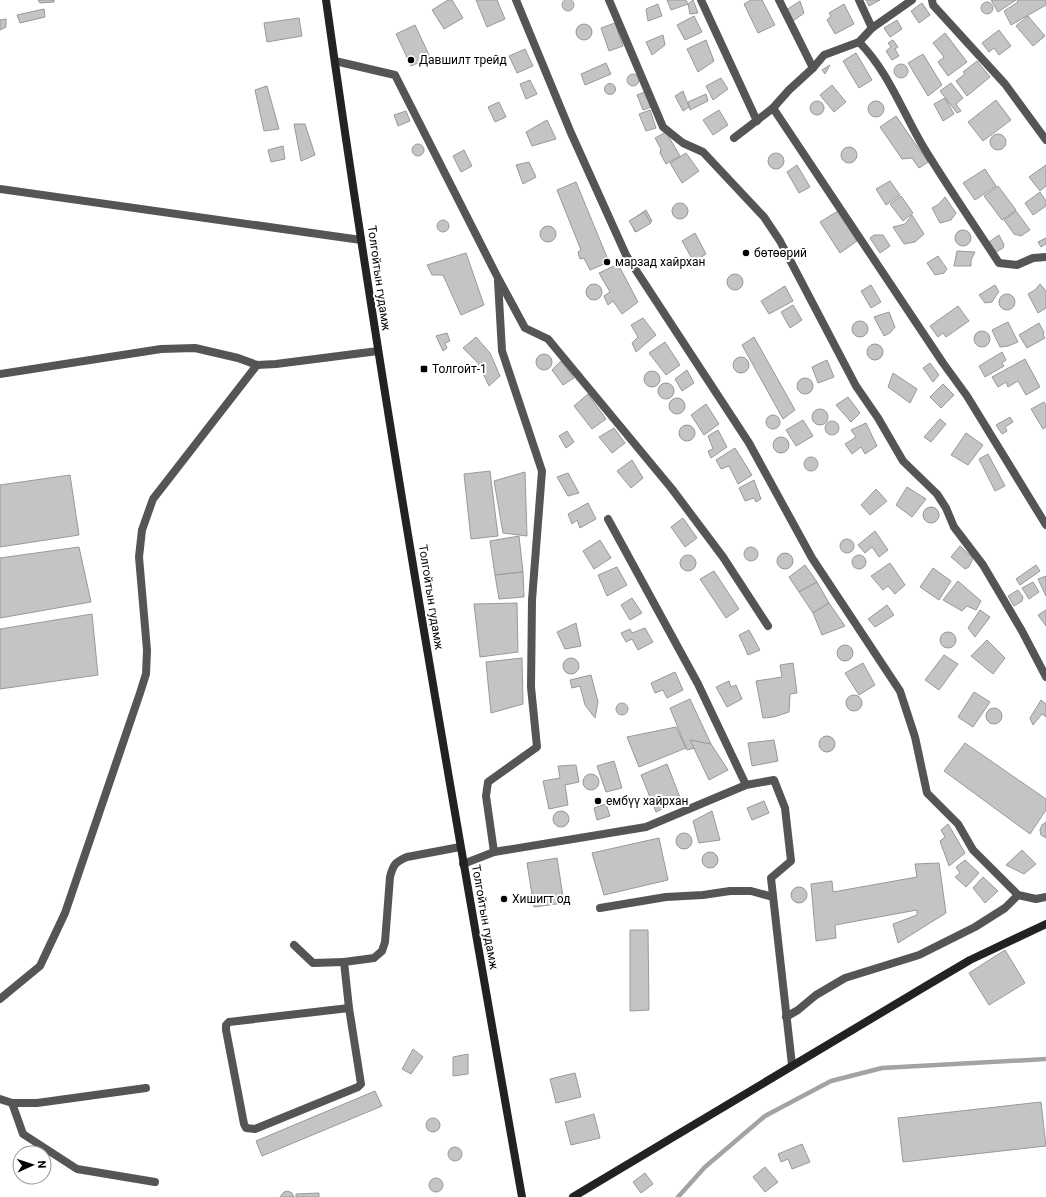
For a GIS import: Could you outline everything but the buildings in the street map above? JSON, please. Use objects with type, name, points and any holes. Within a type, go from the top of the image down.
[{"type":"main road","name":"Толгойтын гудамж","points":[[326,0],[378,351],[460,847],[522,1197]]},
{"type":"main road","points":[[573,1197],[970,960],[1046,924]]},
{"type":"street","points":[[516,0],[571,133],[626,255],[749,443],[812,558],[900,691],[915,737],[927,793],[958,824],[973,850],[1018,895],[1036,899],[1046,897]]},
{"type":"street","points":[[609,0],[663,127],[683,143],[703,152],[764,217],[780,241],[856,386],[878,418],[903,461],[937,494],[946,508],[954,527],[983,565],[1022,631],[1046,677]]},
{"type":"street","points":[[701,0],[757,121]]},
{"type":"street","points":[[779,0],[813,68]]},
{"type":"street","points":[[859,0],[872,28]]},
{"type":"street","points":[[734,138],[773,108],[789,90],[813,68],[824,54],[859,42],[872,28],[912,0]]},
{"type":"street","points":[[932,0],[933,5],[1005,84],[1046,140]]},
{"type":"street","points":[[859,42],[868,51],[901,103],[924,147],[999,263],[1017,265],[1032,258],[1046,257]]},
{"type":"street","points":[[334,61],[395,75],[498,278],[526,328],[548,339],[672,489],[723,557],[768,626]]},
{"type":"street","points":[[773,108],[943,363],[967,396],[1046,525]]},
{"type":"street","points":[[0,189],[361,240]]},
{"type":"street","points":[[494,852],[486,796],[488,782],[537,747],[532,687],[532,600],[542,471],[502,351],[498,278]]},
{"type":"street","points":[[0,374],[161,349],[195,348],[238,358],[257,365],[378,351]]},
{"type":"street","points":[[0,999],[40,966],[65,913],[146,674],[146,650],[139,557],[142,530],[154,499],[257,365]]},
{"type":"street","points":[[608,519],[698,684],[746,785]]},
{"type":"street","points":[[463,864],[494,852],[646,827],[746,785],[774,780],[785,808],[791,861],[771,878],[792,1065]]},
{"type":"street","points":[[294,945],[313,963],[344,962],[374,958],[382,951],[385,942],[390,877],[393,867],[399,861],[407,857],[460,847]]},
{"type":"street","points":[[600,908],[666,897],[703,895],[730,891],[751,891],[773,897]]},
{"type":"street","points":[[786,1017],[798,1010],[816,995],[845,978],[919,955],[975,927],[1005,908],[1018,895]]},
{"type":"street","points":[[344,962],[349,1008],[361,1084],[358,1087],[255,1129],[246,1128],[227,1038],[226,1025],[229,1022],[349,1008]]},
{"type":"street","points":[[0,1099],[12,1103],[37,1103],[146,1088]]},
{"type":"street","points":[[12,1103],[22,1134],[77,1169],[155,1182]]},
{"type":"waterway","points":[[678,1197],[705,1167],[765,1116],[831,1081],[882,1068],[1046,1059]]},
{"type":"place","name":"Давшилт трейд","points":[[411,60]]},
{"type":"place","name":"бөтөөрий","points":[[746,253]]},
{"type":"place","name":"марзад хайрхан","points":[[607,262]]},
{"type":"place","name":"Толгойт-1","points":[[424,369]]},
{"type":"place","name":"ембүү хайрхан","points":[[598,801]]},
{"type":"place","name":"Хишигт од","points":[[504,899]]}]
